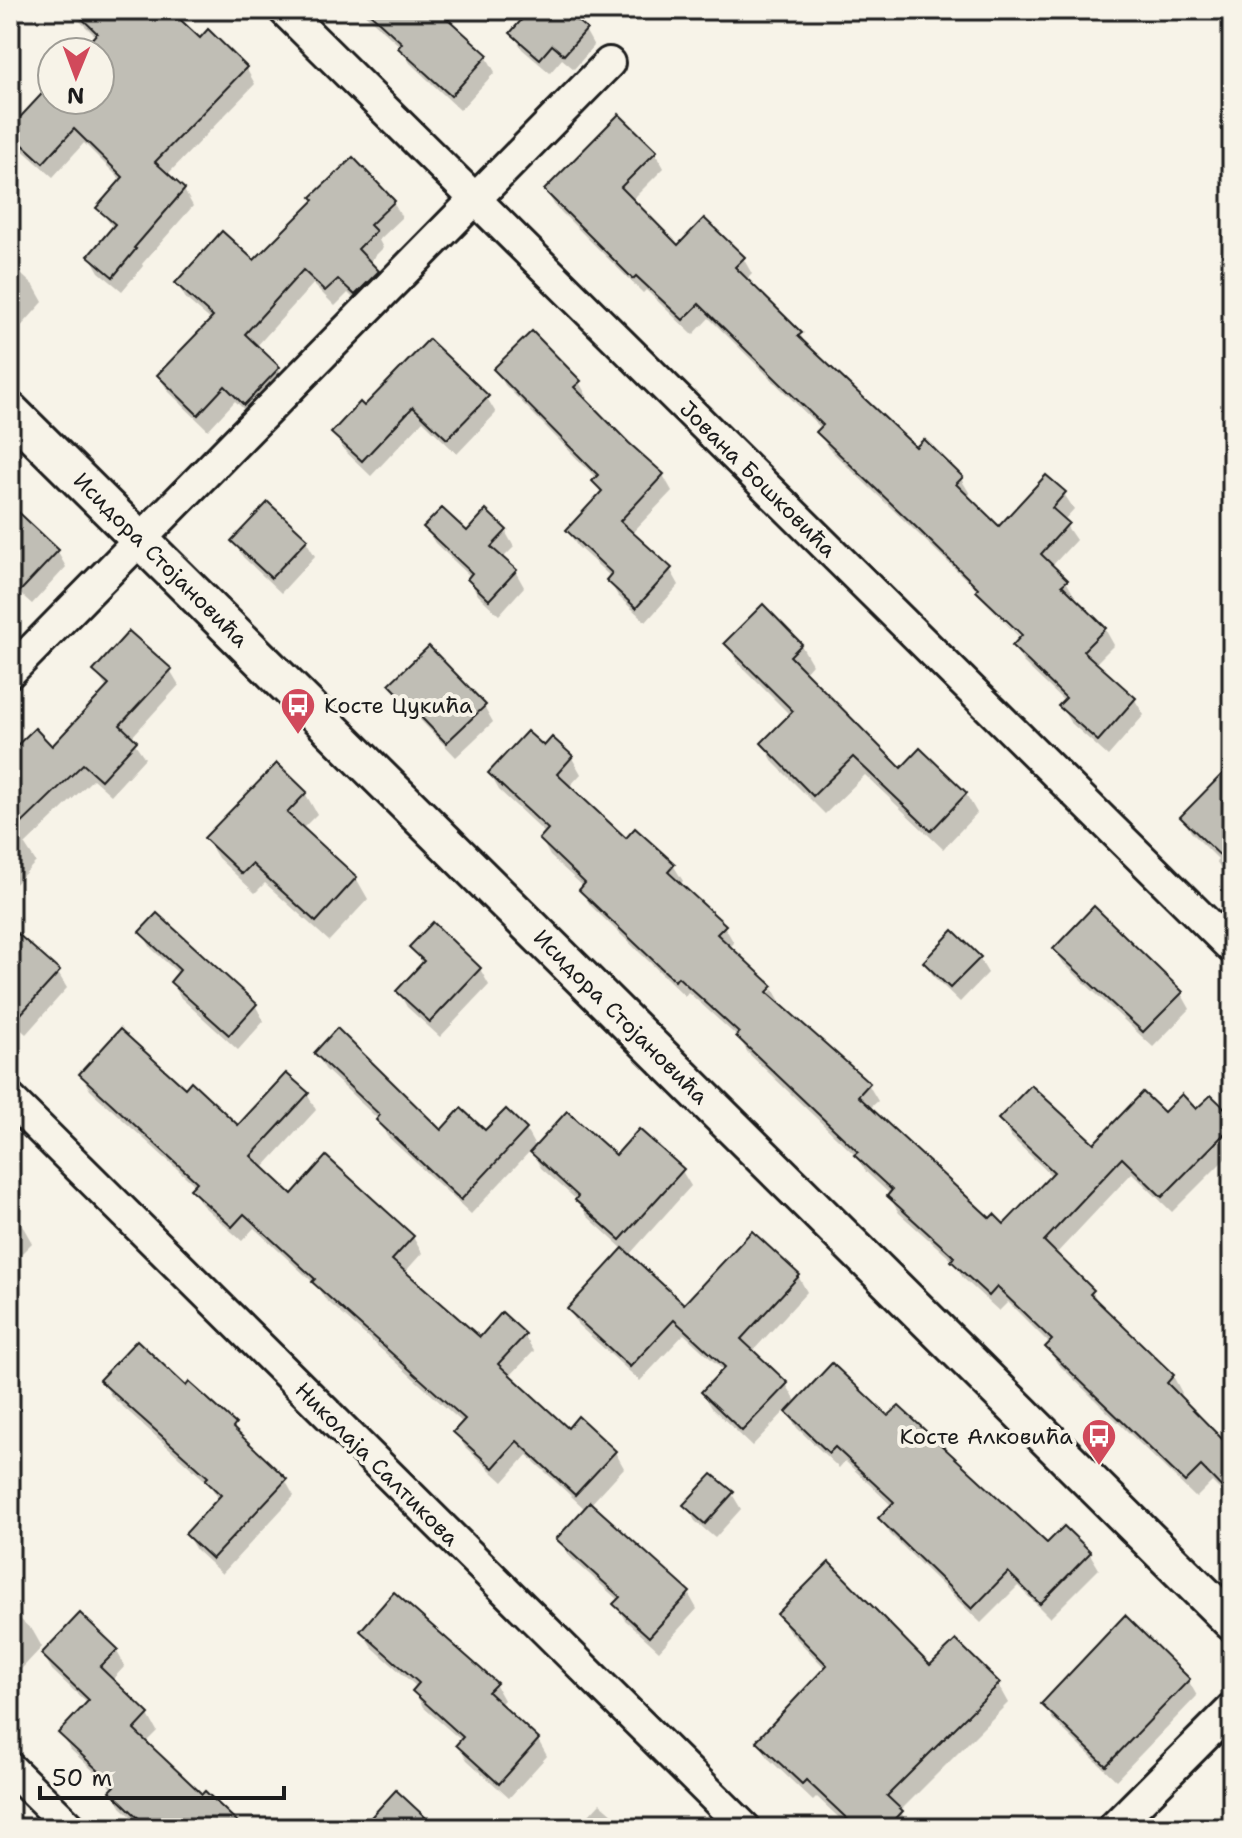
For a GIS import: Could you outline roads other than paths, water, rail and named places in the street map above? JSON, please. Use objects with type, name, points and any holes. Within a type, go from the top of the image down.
[{"type":"street","name":"Јована Бошковића","points":[[284,10],[1232,948]]},
{"type":"street","points":[[10,672],[609,63]]},
{"type":"street","name":"Исидора Стојановића","points":[[10,411],[1232,1622]]},
{"type":"street","name":"Николаја Салтикова","points":[[10,1099],[745,1828]]},
{"type":"street","points":[[1113,1828],[1232,1709]]},
{"type":"street","points":[[10,1768],[71,1828]]},
{"type":"place","name":"Косте Цукића","points":[[298,736]]},
{"type":"place","name":"Косте Алковића","points":[[1099,1467]]}]
